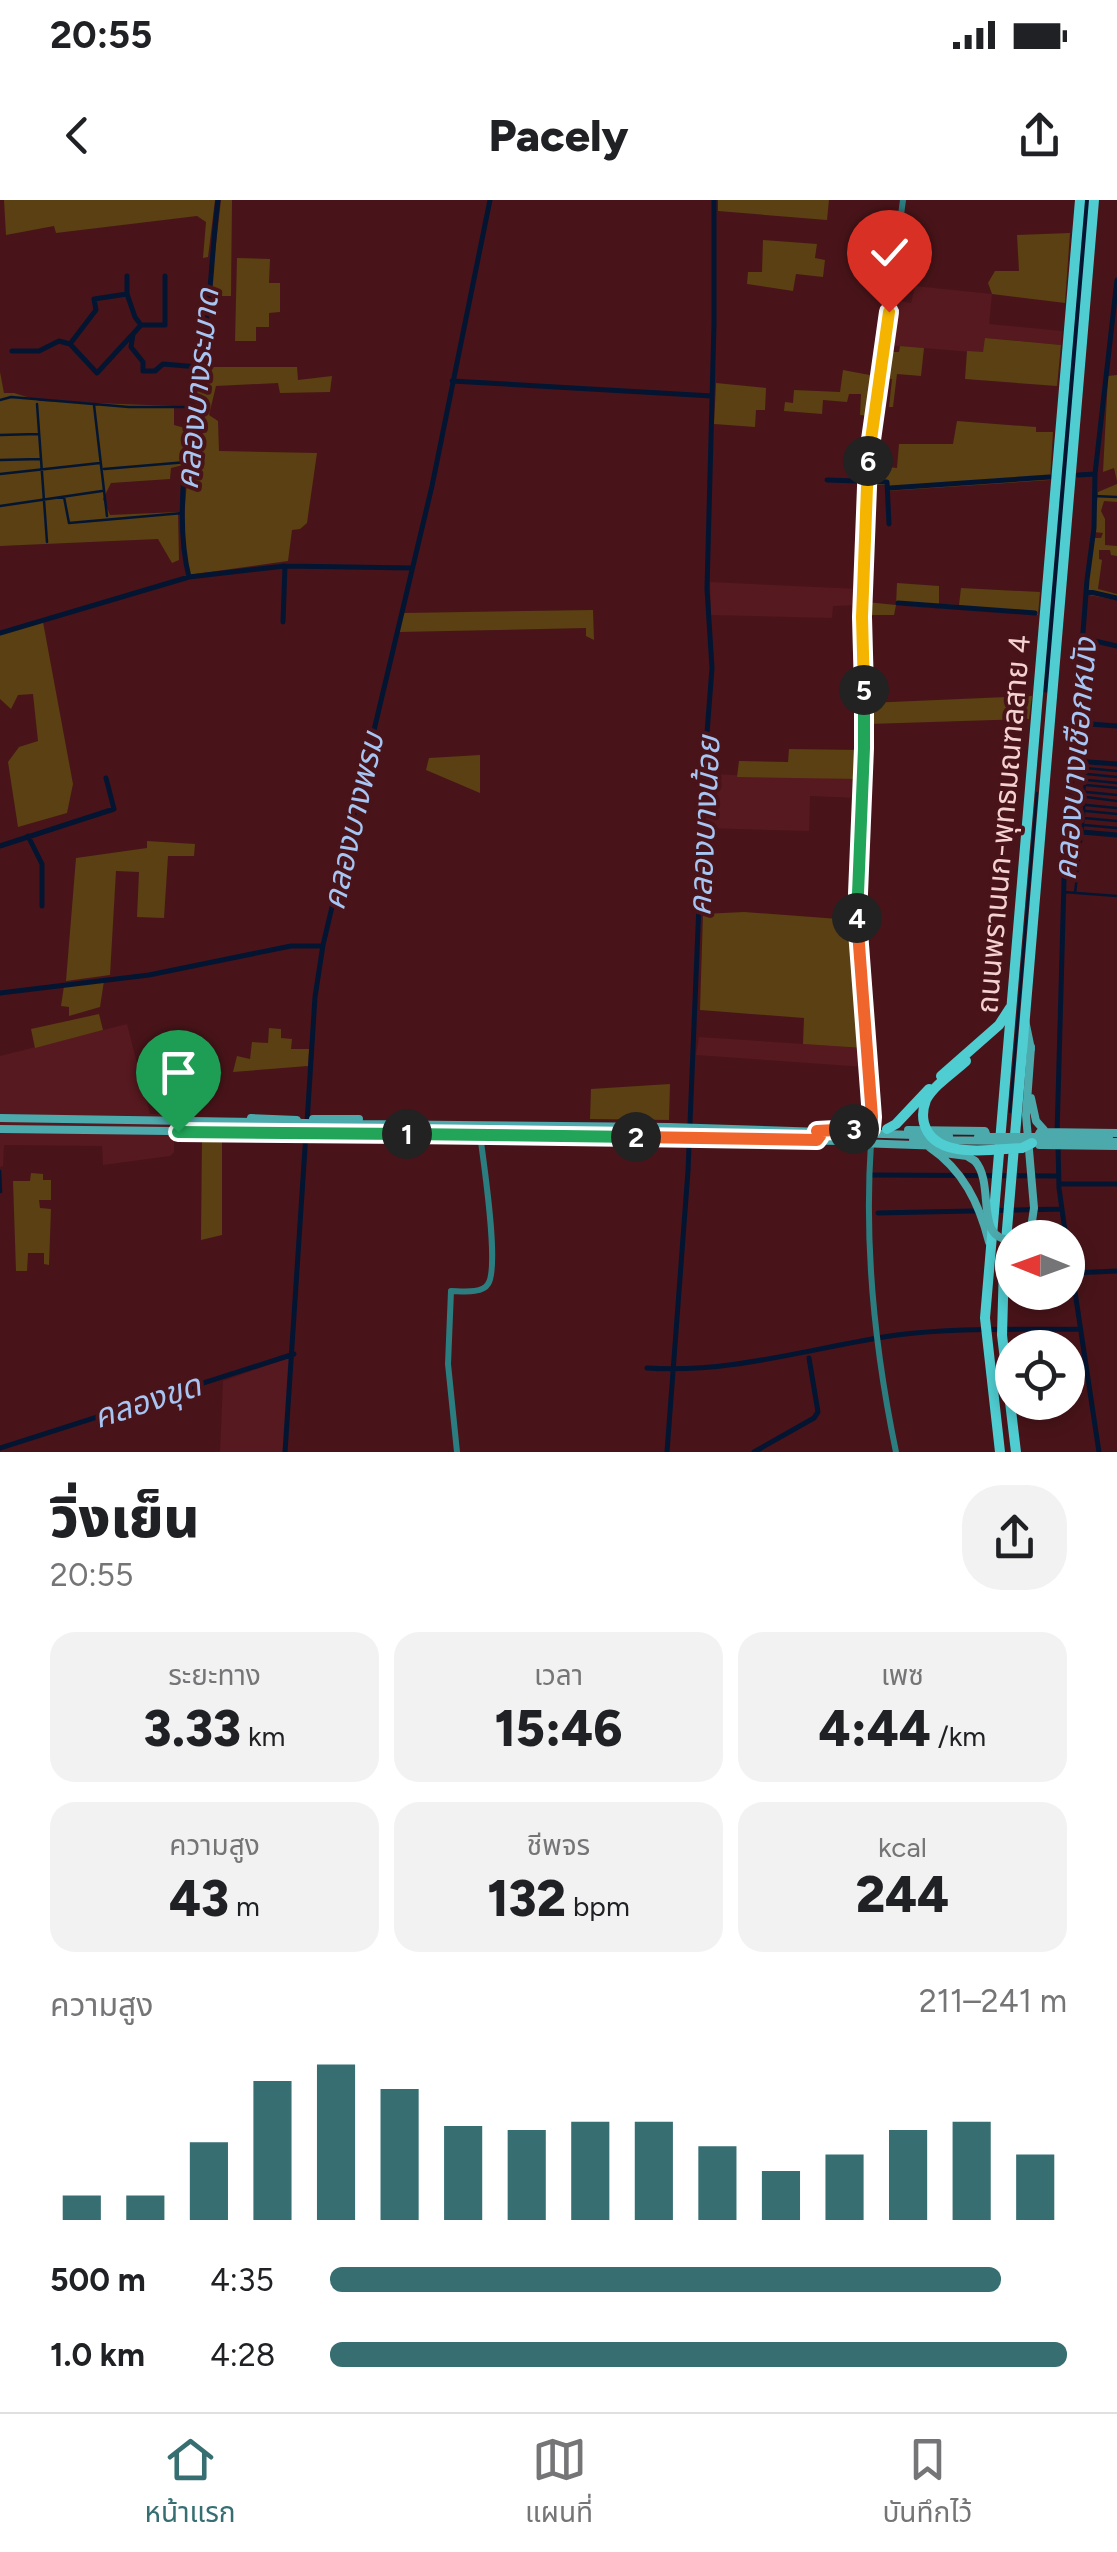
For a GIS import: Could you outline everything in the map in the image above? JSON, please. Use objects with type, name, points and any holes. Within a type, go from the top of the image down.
[{"type":"main road","name":"ถนนพรานนก-พุทธมณฑลสาย 4","points":[[1000,1452],[985,1328],[988,1218],[995,1204],[1014,1001],[1080,200]]},
{"type":"main road","name":"ถนนพรานนก-พุทธมณฑลสาย 4","points":[[1016,1452],[1002,1335],[1008,1217],[1094,200]]},
{"type":"main road","points":[[1035,742],[1049,742]]},
{"type":"main road","points":[[1014,1001],[999,1029],[924,1105],[924,1126],[933,1141],[953,1148],[1031,1149],[1117,1140]]},
{"type":"main road","points":[[886,1129],[896,1124],[1006,1015]]},
{"type":"main road","points":[[1025,1020],[1031,1047],[1031,1107],[1036,1122],[1049,1132]]},
{"type":"main road","points":[[1031,1047],[1026,1115],[1033,1220]]},
{"type":"main road","points":[[0,1118],[202,1127],[296,1136],[300,1128],[294,1119],[234,1118],[202,1127]]},
{"type":"main road","points":[[398,1124],[382,1119],[316,1118],[312,1127],[318,1137],[488,1134],[1117,1140]]},
{"type":"main road","points":[[0,1129],[356,1128],[472,1123],[708,1128],[817,1136]]},
{"type":"main road","points":[[467,1134],[472,1123]]},
{"type":"main road","points":[[472,1123],[488,1134]]},
{"type":"main road","points":[[488,1134],[498,1124]]},
{"type":"main road","points":[[356,1128],[397,1134]]},
{"type":"main road","points":[[886,1129],[985,1131],[988,1137],[985,1146],[871,1143],[844,1136],[886,1129]]},
{"type":"main road","points":[[1049,1132],[1117,1140],[1064,1146],[1040,1146],[1036,1142],[1037,1134],[1049,1132]]},
{"type":"main road","points":[[913,1138],[1031,1149]]},
{"type":"main road","points":[[925,1145],[954,1169],[988,1218]]},
{"type":"main road","points":[[935,1152],[967,1156],[975,1161],[984,1174],[991,1230],[995,1234]]},
{"type":"street","points":[[871,1129],[872,1100],[857,932],[864,748],[862,617],[867,474],[903,200]]},
{"type":"street","points":[[457,1452],[448,1364],[451,1292],[483,1289],[490,1283],[488,1134]]},
{"type":"street","points":[[871,1143],[869,1193],[875,1332],[896,1452]]},
{"type":"shaded area","points":[[4,200],[215,200],[208,257],[203,258],[206,222],[197,216],[56,233],[54,226],[6,235]]},
{"type":"shaded area","points":[[221,200],[232,200],[231,296],[210,296]]},
{"type":"shaded area","points":[[718,200],[829,200],[827,220],[718,211]]},
{"type":"shaded area","points":[[1070,233],[1065,303],[992,294],[988,283],[995,271],[1019,271],[1017,235]]},
{"type":"shaded area","points":[[763,240],[817,244],[815,258],[825,260],[823,277],[796,274],[793,291],[747,284],[748,272],[762,272]]},
{"type":"shaded area","points":[[237,258],[270,259],[269,283],[280,283],[280,312],[269,313],[269,327],[256,327],[256,341],[235,341]]},
{"type":"shaded area","points":[[915,286],[992,294],[989,324],[1062,331],[1061,345],[986,338],[983,353],[888,345],[894,300],[911,303]]},
{"type":"shaded area","points":[[985,338],[1061,345],[1057,386],[965,379],[967,351],[983,352]]},
{"type":"shaded area","points":[[900,346],[924,348],[921,376],[897,374],[893,407],[889,407],[892,379],[883,378],[887,352],[899,352]]},
{"type":"shaded area","points":[[211,367],[297,367],[298,380],[332,376],[330,392],[280,393],[278,383],[216,386],[209,415],[218,421],[219,451],[317,453],[307,523],[292,530],[288,561],[188,575],[183,530],[190,446],[202,446],[203,428],[191,427],[196,382],[210,382]]},
{"type":"shaded area","points":[[843,370],[875,376],[870,416],[860,415],[861,394],[849,394],[847,402],[823,400],[822,414],[784,411],[785,402],[793,403],[794,390],[840,392]]},
{"type":"shaded area","points":[[0,372],[4,393],[40,401],[174,406],[174,425],[185,428],[183,465],[171,468],[170,479],[111,483],[103,499],[110,515],[178,512],[179,560],[172,563],[158,539],[0,546]]},
{"type":"shaded area","points":[[1117,375],[1117,481],[1114,468],[1103,472],[1108,376]]},
{"type":"shaded area","points":[[716,383],[766,388],[765,410],[756,410],[755,427],[714,424]]},
{"type":"shaded area","points":[[957,421],[1036,427],[1036,432],[1053,432],[1050,480],[887,491],[886,485],[870,485],[872,454],[889,454],[888,467],[897,468],[899,444],[953,444]]},
{"type":"shaded area","points":[[1117,484],[1117,502],[1104,501],[1101,511],[1105,519],[1105,545],[1117,546],[1117,556],[1111,555],[1110,550],[1099,550],[1102,560],[1098,589],[1117,594],[1117,600],[1089,595],[1087,589],[1094,538],[1101,538],[1103,533],[1094,532],[1098,492]]},
{"type":"shaded area","points":[[710,582],[859,589],[858,605],[833,606],[832,618],[711,615]]},
{"type":"shaded area","points":[[897,583],[939,586],[939,604],[959,605],[961,588],[1040,592],[1038,615],[896,605]]},
{"type":"shaded area","points":[[866,602],[896,605],[894,615],[866,615]]},
{"type":"shaded area","points":[[593,610],[594,640],[586,636],[586,628],[399,632],[403,613]]},
{"type":"shaded area","points":[[43,622],[73,784],[67,813],[18,827],[8,762],[19,747],[38,741],[33,694],[18,695],[11,709],[0,699],[0,634]]},
{"type":"shaded area","points":[[1032,696],[1029,719],[869,724],[868,703]]},
{"type":"shaded area","points":[[789,749],[860,750],[859,779],[737,777],[739,761],[788,762]]},
{"type":"shaded area","points":[[480,755],[480,793],[426,770],[429,758]]},
{"type":"shaded area","points":[[706,774],[859,779],[858,798],[810,796],[809,831],[706,828]]},
{"type":"shaded area","points":[[147,841],[195,844],[194,856],[168,856],[164,918],[137,917],[139,872],[116,871],[110,975],[66,981],[76,858],[147,848]]},
{"type":"shaded area","points":[[744,912],[852,920],[863,1048],[803,1044],[804,1018],[700,1010],[703,914]]},
{"type":"shaded area","points":[[104,981],[100,1007],[69,1016],[69,1007],[61,1006],[64,986]]},
{"type":"shaded area","points":[[99,1014],[103,1030],[35,1048],[31,1029]]},
{"type":"shaded area","points":[[127,1024],[150,1114],[174,1114],[174,1152],[170,1156],[103,1165],[102,1146],[4,1145],[0,1167],[0,1056]]},
{"type":"shaded area","points":[[269,1028],[281,1029],[281,1038],[292,1039],[291,1049],[309,1049],[308,1066],[233,1072],[237,1056],[250,1059],[252,1042],[268,1043]]},
{"type":"shaded area","points":[[699,1037],[863,1048],[865,1067],[696,1055]]},
{"type":"shaded area","points":[[670,1084],[669,1120],[590,1119],[591,1089]]},
{"type":"shaded area","points":[[202,1138],[222,1138],[222,1235],[201,1240]]},
{"type":"shaded area","points":[[31,1173],[43,1174],[43,1180],[51,1180],[51,1200],[39,1200],[40,1208],[51,1209],[49,1265],[44,1264],[44,1253],[28,1253],[27,1271],[16,1271],[13,1181],[30,1181]]},
{"type":"shaded area","points":[[291,1357],[283,1452],[220,1452],[223,1381]]},
{"type":"waterway","name":"คลองบางระมาด","points":[[189,577],[184,548],[183,482],[207,316],[218,200]]},
{"type":"waterway","name":"คลองบางพรม","points":[[307,1123],[315,997],[323,945],[432,486],[490,200]]},
{"type":"waterway","name":"คลองบางน้อย","points":[[667,1452],[688,1171],[712,668],[707,589],[714,200]]},
{"type":"waterway","points":[[1046,690],[1087,200]]},
{"type":"waterway","points":[[70,344],[96,310],[94,299],[127,294],[127,276]]},
{"type":"waterway","points":[[165,276],[165,325],[141,325],[133,334],[131,347],[143,362],[143,371],[155,371],[163,364],[198,367]]},
{"type":"waterway","name":"คลองบางเชือกหนัง","points":[[1057,1135],[1064,881],[1094,528],[1095,474],[1117,280]]},
{"type":"waterway","points":[[127,294],[141,325]]},
{"type":"waterway","points":[[12,351],[39,351],[59,341],[70,344],[97,373],[131,336]]},
{"type":"waterway","points":[[452,381],[712,396]]},
{"type":"waterway","points":[[0,400],[11,397],[129,407],[192,407]]},
{"type":"waterway","points":[[37,404],[47,542]]},
{"type":"waterway","points":[[94,405],[107,516]]},
{"type":"waterway","points":[[0,435],[38,434]]},
{"type":"waterway","points":[[0,460],[40,459]]},
{"type":"waterway","points":[[104,469],[187,462]]},
{"type":"waterway","points":[[0,474],[100,463]]},
{"type":"waterway","points":[[1078,475],[1095,474]]},
{"type":"waterway","points":[[890,488],[1050,477]]},
{"type":"waterway","points":[[827,480],[887,482],[889,524]]},
{"type":"waterway","points":[[0,506],[102,491]]},
{"type":"waterway","points":[[1094,496],[1117,497]]},
{"type":"waterway","points":[[64,497],[69,523],[183,513]]},
{"type":"waterway","points":[[283,622],[285,566]]},
{"type":"waterway","points":[[0,633],[189,577],[285,566],[412,568]]},
{"type":"waterway","points":[[1086,591],[1117,598]]},
{"type":"waterway","points":[[898,603],[1035,613]]},
{"type":"waterway","points":[[1082,638],[1117,646]]},
{"type":"waterway","points":[[1076,723],[1117,726]]},
{"type":"waterway","points":[[1075,761],[1117,764]]},
{"type":"waterway","points":[[1075,893],[1085,768],[1117,771]]},
{"type":"waterway","points":[[1087,774],[1117,777]]},
{"type":"waterway","points":[[0,846],[114,809],[106,778]]},
{"type":"waterway","points":[[1087,780],[1117,783]]},
{"type":"waterway","points":[[1086,785],[1117,788]]},
{"type":"waterway","points":[[1086,792],[1117,795]]},
{"type":"waterway","points":[[1010,1112],[1037,793]]},
{"type":"waterway","points":[[1086,797],[1117,801]]},
{"type":"waterway","points":[[1086,805],[1117,808]]},
{"type":"waterway","points":[[1086,811],[1117,814]]},
{"type":"waterway","points":[[1084,818],[1117,821]]},
{"type":"waterway","points":[[1084,825],[1117,828]]},
{"type":"waterway","points":[[1070,831],[1117,835]]},
{"type":"waterway","points":[[28,836],[42,864],[42,906]]},
{"type":"waterway","points":[[1063,892],[1117,896]]},
{"type":"waterway","points":[[0,993],[149,975],[291,946],[323,946]]},
{"type":"waterway","name":"คลองบางพรม","points":[[285,1452],[306,1133]]},
{"type":"waterway","name":"คลองบางเชือกหนัง","points":[[1058,1146],[1063,1220]]},
{"type":"waterway","points":[[0,1171],[1,1192]]},
{"type":"waterway","points":[[873,1175],[1059,1176]]},
{"type":"waterway","points":[[1060,1184],[1117,1184]]},
{"type":"waterway","points":[[878,1213],[1062,1209]]},
{"type":"waterway","points":[[1085,1272],[1117,1271]]},
{"type":"waterway","name":"คลองบางเชือกหนัง","points":[[1078,1310],[1099,1452]]},
{"type":"waterway","points":[[647,1368],[741,1363],[920,1332],[1080,1329]]},
{"type":"waterway","name":"คลองขุด","points":[[0,1448],[294,1354]]},
{"type":"waterway","points":[[754,1452],[818,1412],[809,1358]]},
{"type":"route","points":[[178,1132],[817,1140],[817,1131],[871,1129],[872,1100],[857,932],[865,723],[862,617],[867,466],[889,312]]}]
